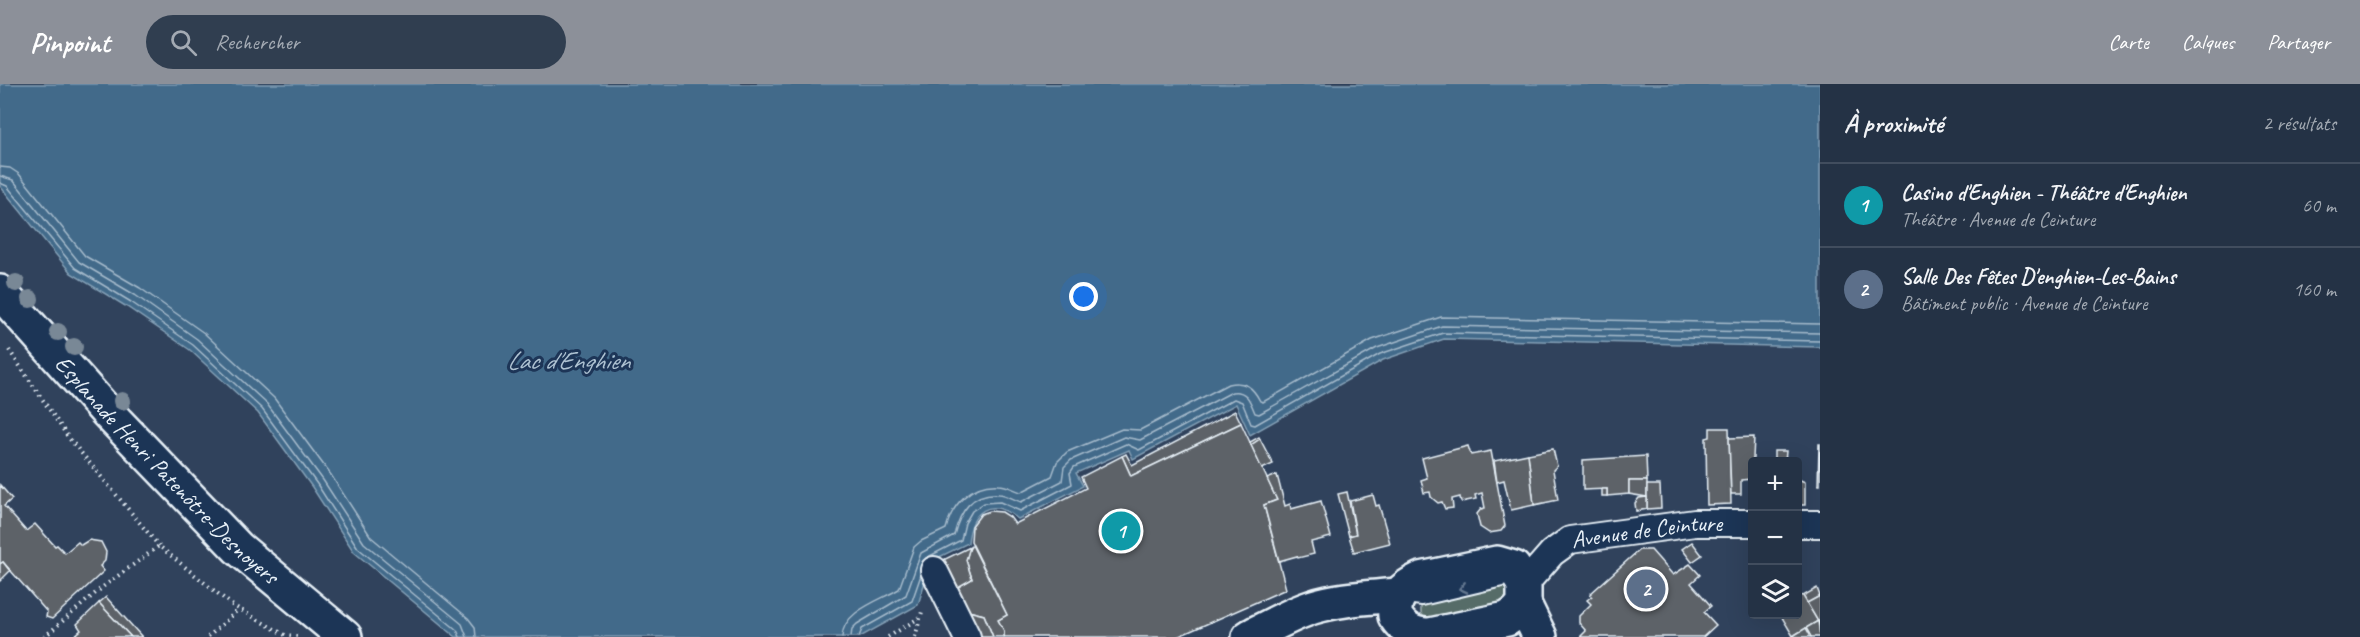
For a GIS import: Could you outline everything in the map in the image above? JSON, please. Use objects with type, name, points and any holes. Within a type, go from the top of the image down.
[{"type":"main road","name":"Esplanade Henri Patenôtre-Desnoyers","points":[[0,292],[107,412],[238,548],[345,637]]},
{"type":"main road","name":"Avenue de Ceinture","points":[[1286,637],[1299,630],[1350,618],[1375,619],[1400,610],[1421,579],[1497,563],[1514,568],[1523,588],[1516,613],[1506,619],[1430,635],[1418,635],[1409,631],[1400,610]]},
{"type":"main road","points":[[1523,588],[1540,637]]},
{"type":"main road","name":"Avenue de Ceinture","points":[[1249,637],[1288,617],[1342,600],[1400,610]]},
{"type":"street","name":"Avenue de Ceinture","points":[[1523,588],[1552,554],[1570,540],[1695,523],[1748,523]]},
{"type":"street","points":[[1802,524],[1820,524]]},
{"type":"street","points":[[934,570],[967,637]]},
{"type":"path","points":[[3,341],[68,436],[159,546],[239,609],[285,636],[307,636]]},
{"type":"path","points":[[44,637],[104,586],[159,546]]},
{"type":"path","points":[[208,637],[239,609]]},
{"type":"path","points":[[888,637],[920,618]]},
{"type":"path","points":[[213,633],[218,637]]},
{"type":"green space","points":[[1505,584],[1508,594],[1504,604],[1426,621],[1421,613],[1421,604]]},
{"type":"water","name":"Lac d'Enghien","points":[[0,84],[1820,84],[1820,347],[1444,339],[1383,360],[1250,435],[1236,404],[1133,459],[1129,450],[1076,473],[1083,486],[1018,519],[999,509],[984,510],[973,523],[968,543],[931,561],[918,605],[860,637],[456,637],[354,552],[312,487],[258,413],[190,350],[127,307],[71,273],[0,186]]},
{"type":"building","points":[[1235,411],[1241,423],[1131,476],[1122,456],[1126,454],[1132,465]]},
{"type":"building","points":[[1241,423],[1277,500],[1264,505],[1286,589],[1177,637],[1004,637],[1004,631],[998,620],[1007,615],[971,541],[972,526],[981,514],[990,511],[1002,512],[1015,524],[1086,488],[1081,477],[1122,456],[1131,476]]},
{"type":"building","points":[[1710,428],[1729,428],[1731,504],[1707,505],[1706,438],[1710,437]]},
{"type":"building","points":[[1259,437],[1260,439],[1251,445],[1250,442]]},
{"type":"building","points":[[1754,437],[1753,457],[1748,457],[1748,479],[1741,480],[1741,494],[1731,494],[1729,438]]},
{"type":"building","points":[[1260,439],[1273,464],[1262,469],[1251,445]]},
{"type":"building","points":[[1819,444],[1820,485],[1818,485]]},
{"type":"building","points":[[1468,446],[1471,455],[1491,451],[1505,526],[1501,531],[1489,533],[1480,527],[1477,514],[1485,508],[1482,493],[1475,495],[1476,499],[1461,502],[1460,497],[1452,499],[1453,508],[1445,509],[1442,502],[1438,503],[1431,497],[1430,492],[1424,493],[1421,480],[1427,478],[1422,458]]},
{"type":"building","points":[[1553,449],[1557,466],[1553,470],[1558,500],[1534,505],[1528,454]]},
{"type":"building","points":[[1774,451],[1786,451],[1785,457],[1774,457]]},
{"type":"building","points":[[1528,454],[1534,505],[1511,510],[1504,480],[1497,482],[1494,461]]},
{"type":"building","points":[[1646,456],[1647,481],[1629,481],[1629,494],[1607,496],[1607,489],[1583,490],[1583,460]]},
{"type":"building","points":[[1277,475],[1285,506],[1290,504],[1291,509],[1321,501],[1331,537],[1311,542],[1314,554],[1279,561],[1264,505],[1277,500],[1267,479]]},
{"type":"building","points":[[1629,481],[1647,481],[1647,497],[1629,494]]},
{"type":"building","points":[[1802,481],[1805,482],[1805,505],[1802,505]]},
{"type":"building","points":[[0,485],[12,499],[4,506],[26,531],[35,524],[55,546],[57,545],[65,553],[78,542],[81,545],[89,540],[101,542],[106,552],[105,561],[100,566],[104,571],[52,619],[46,617],[47,612],[3,562],[0,564]]},
{"type":"building","points":[[1647,485],[1660,485],[1661,508],[1647,509]]},
{"type":"building","points":[[1602,489],[1607,489],[1607,496],[1602,496]]},
{"type":"building","points":[[1347,492],[1356,534],[1349,536],[1338,494]]},
{"type":"building","points":[[1373,495],[1376,506],[1379,505],[1390,543],[1354,552],[1349,536],[1356,534],[1350,501]]},
{"type":"building","points":[[1647,497],[1647,509],[1636,511],[1635,503],[1639,498]]},
{"type":"building","points":[[1692,542],[1702,555],[1692,562],[1682,549]]},
{"type":"building","points":[[972,545],[1007,615],[998,620],[1004,631],[1004,637],[993,637],[984,615],[960,609],[951,591],[972,579],[966,560]]},
{"type":"building","points":[[970,547],[966,560],[972,579],[951,591],[937,563]]},
{"type":"building","points":[[1639,550],[1651,550],[1673,575],[1690,564],[1700,575],[1691,583],[1711,606],[1704,612],[1716,625],[1703,637],[1580,637],[1586,631],[1579,623],[1579,616],[1591,604],[1587,600],[1592,596],[1590,594]]},
{"type":"building","points":[[3,562],[10,571],[0,581],[0,564]]},
{"type":"building","points":[[1817,588],[1820,596],[1807,603],[1803,596]]},
{"type":"building","points":[[1803,596],[1818,621],[1793,636],[1783,619],[1802,619]]},
{"type":"building","points":[[1820,596],[1820,625],[1807,603]]},
{"type":"building","points":[[106,597],[142,637],[131,637],[99,603]]},
{"type":"building","points":[[99,603],[131,637],[73,637],[81,630],[77,624]]},
{"type":"building","points":[[960,609],[984,615],[993,637],[975,637]]},
{"type":"building","points":[[1818,621],[1820,637],[1811,637],[1806,628]]},
{"type":"building","points":[[1806,628],[1811,637],[1793,636]]},
{"type":"place","name":"Casino d'Enghien - Théâtre d'Enghien","points":[[1121,531]]},
{"type":"place","name":"Salle Des Fêtes D'enghien-Les-Bains","points":[[1646,589]]}]
